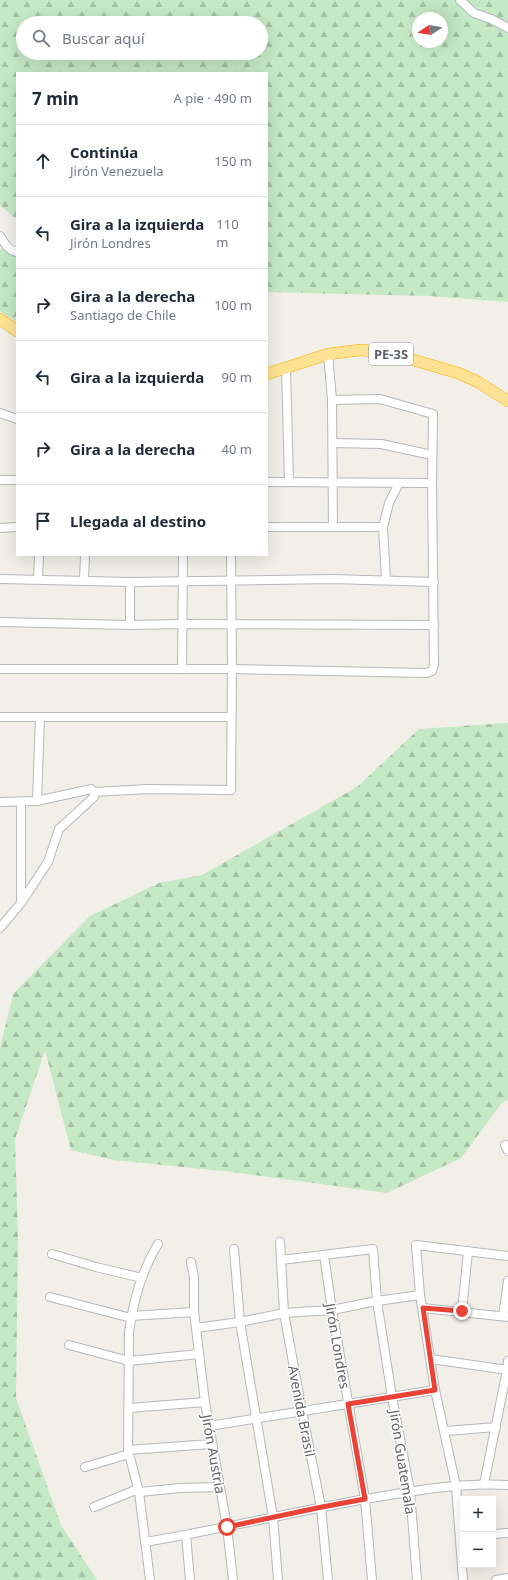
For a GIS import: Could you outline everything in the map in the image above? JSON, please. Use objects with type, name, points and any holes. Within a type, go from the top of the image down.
[{"type":"highway","points":[[0,319],[16,330]]},
{"type":"highway","name":"PE-3S","points":[[268,374],[328,354],[360,350],[386,352],[458,373],[478,382],[508,401]]},
{"type":"street","points":[[460,0],[474,14],[492,19],[508,28]]},
{"type":"street","points":[[0,236],[7,247],[16,252]]},
{"type":"street","points":[[328,354],[332,400],[333,527]]},
{"type":"street","points":[[286,367],[289,482]]},
{"type":"street","points":[[0,669],[232,669],[426,673],[432,671],[434,665],[432,483],[433,414],[380,400],[332,400]]},
{"type":"street","points":[[0,413],[16,419]]},
{"type":"street","points":[[333,443],[381,444],[432,456]]},
{"type":"street","points":[[0,480],[16,480]]},
{"type":"street","points":[[268,482],[333,481],[432,483]]},
{"type":"street","points":[[386,580],[383,527],[389,503],[399,483]]},
{"type":"street","points":[[0,528],[16,527]]},
{"type":"street","points":[[268,527],[383,527]]},
{"type":"street","points":[[38,579],[39,556]]},
{"type":"street","points":[[84,582],[85,556]]},
{"type":"street","points":[[182,670],[183,556]]},
{"type":"street","points":[[0,802],[37,801],[91,789],[94,792],[148,788],[231,790],[232,669],[230,556]]},
{"type":"street","points":[[0,579],[38,579],[84,582],[332,579],[434,582]]},
{"type":"street","points":[[130,582],[130,625]]},
{"type":"street","points":[[0,622],[130,625],[434,625]]},
{"type":"street","points":[[0,717],[231,717]]},
{"type":"street","points":[[37,801],[40,717]]},
{"type":"street","points":[[0,928],[21,903],[48,862],[59,830],[94,797],[94,792]]},
{"type":"street","points":[[21,802],[21,903]]},
{"type":"street","name":"Avenida Brasil","points":[[280,1242],[284,1313],[302,1412],[322,1507],[328,1580]]},
{"type":"street","points":[[150,1580],[138,1490],[129,1452],[129,1332],[131,1317],[142,1278],[151,1255],[158,1244]]},
{"type":"street","points":[[462,1532],[456,1486],[446,1431],[435,1390],[420,1295],[416,1245],[508,1256]]},
{"type":"street","points":[[234,1249],[240,1322],[273,1517],[278,1580]]},
{"type":"street","name":"Jirón Guatemala","points":[[324,1255],[373,1249],[377,1301],[392,1397],[410,1491],[417,1580]]},
{"type":"street","points":[[462,1311],[468,1251]]},
{"type":"street","points":[[52,1254],[96,1267],[142,1278]]},
{"type":"street","points":[[281,1260],[324,1255]]},
{"type":"street","name":"Jirón Londres","points":[[324,1255],[332,1310],[365,1499],[372,1580]]},
{"type":"street","name":"Jirón Austria","points":[[191,1262],[194,1276],[194,1312],[205,1402],[211,1444],[227,1527],[233,1580]]},
{"type":"street","points":[[423,1308],[506,1316],[508,1281]]},
{"type":"street","points":[[196,1328],[240,1322],[284,1313],[332,1310],[377,1301],[420,1295]]},
{"type":"street","points":[[50,1297],[131,1317],[194,1312]]},
{"type":"street","points":[[69,1346],[129,1361],[199,1354]]},
{"type":"street","points":[[431,1359],[508,1370]]},
{"type":"street","points":[[484,1484],[508,1370],[508,1361]]},
{"type":"street","points":[[209,1426],[435,1390]]},
{"type":"street","points":[[129,1408],[205,1402]]},
{"type":"street","points":[[446,1431],[496,1426]]},
{"type":"street","points":[[85,1467],[129,1452],[211,1444]]},
{"type":"street","points":[[145,1542],[410,1491],[484,1484],[508,1485]]},
{"type":"street","points":[[94,1507],[138,1490],[220,1487]]},
{"type":"street","points":[[496,1534],[508,1533]]},
{"type":"street","points":[[186,1535],[190,1580]]},
{"type":"street","points":[[463,1568],[463,1580]]},
{"type":"street","points":[[496,1580],[508,1578]]},
{"type":"green space","points":[[0,0],[508,0],[508,302],[429,296],[268,292],[268,72],[16,72],[16,219],[0,205]]},
{"type":"green space","points":[[0,249],[4,249],[16,255],[16,321],[0,311]]},
{"type":"green space","points":[[508,723],[508,1099],[501,1104],[461,1158],[387,1193],[232,1172],[113,1160],[71,1150],[45,1050],[15,1139],[18,1238],[16,1398],[61,1525],[97,1580],[0,1580],[0,1048],[13,994],[90,916],[159,883],[202,875],[357,787],[419,729]]},
{"type":"route","points":[[227,1527],[365,1499],[348,1404],[435,1390],[423,1308],[462,1311]]}]
